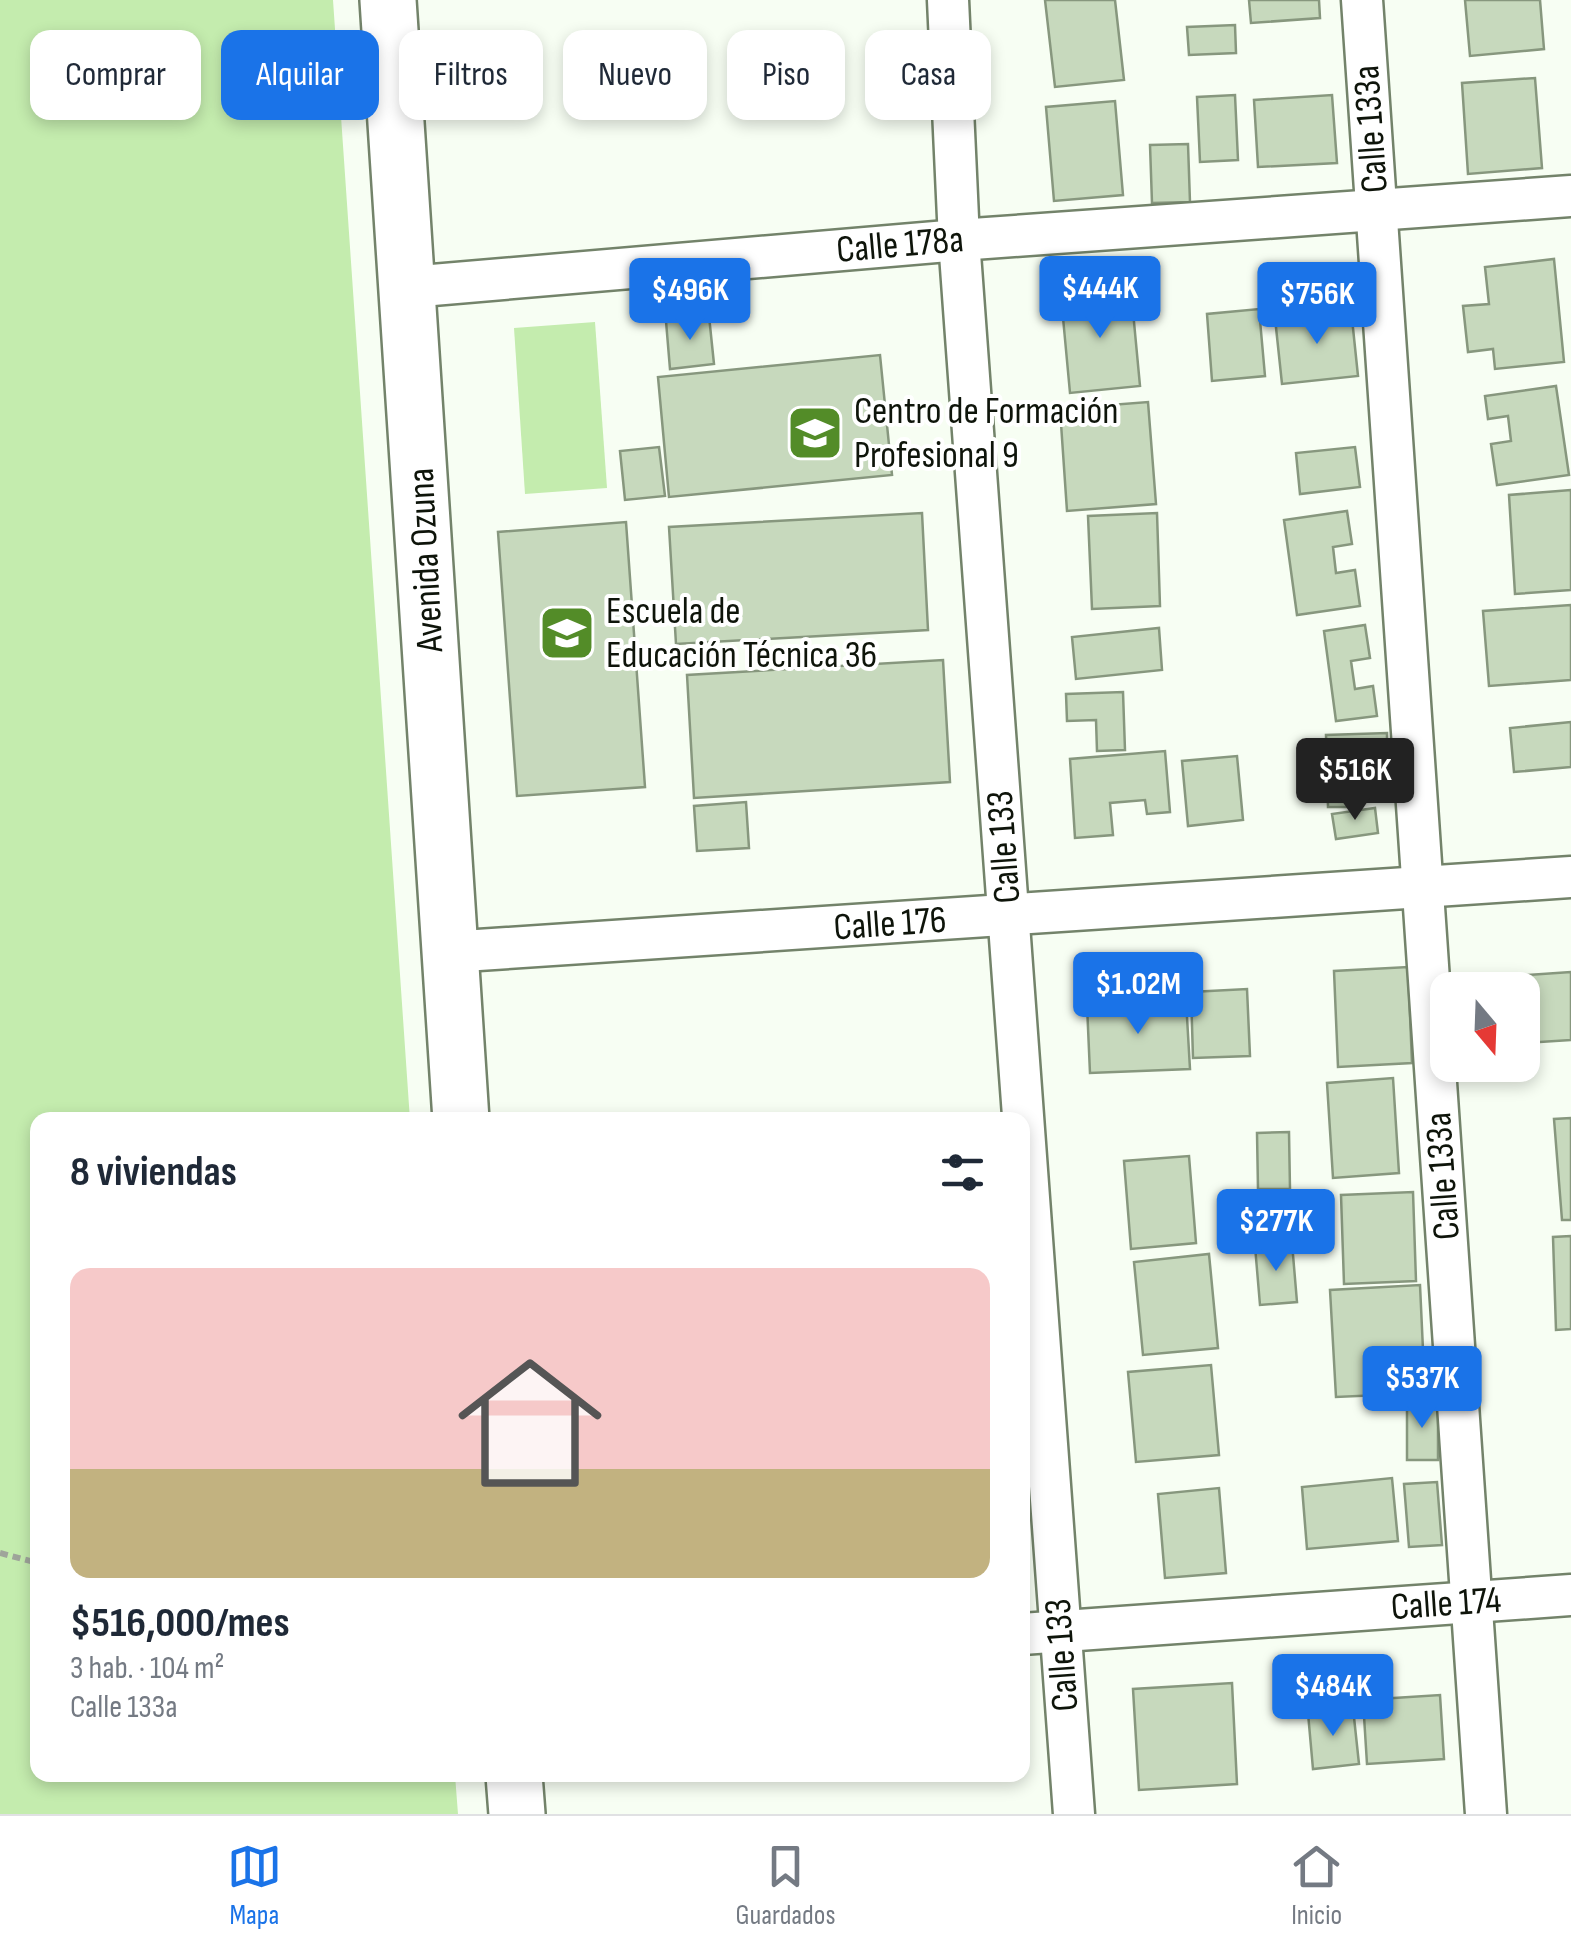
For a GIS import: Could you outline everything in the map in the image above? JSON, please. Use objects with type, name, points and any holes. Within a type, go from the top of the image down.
[{"type":"main road","name":"Avenida Ozuna","points":[[388,0],[461,1112]]},
{"type":"main road","points":[[515,1782],[517,1814]]},
{"type":"street","name":"Calle 133","points":[[948,0],[960,240],[1009,917],[1018,1112]]},
{"type":"street","name":"Calle 133a","points":[[1362,0],[1486,1814]]},
{"type":"street","name":"Calle 178a","points":[[409,287],[960,240],[1571,196]]},
{"type":"street","name":"Calle 176","points":[[448,952],[1571,877]]},
{"type":"street","name":"Calle 133","points":[[1030,1387],[1041,1633],[1074,1814]]},
{"type":"street","name":"Calle 174","points":[[1041,1633],[1571,1595]]},
{"type":"path","points":[[0,1553],[30,1561]]},
{"type":"green space","points":[[0,0],[333,0],[335,30],[221,30],[221,120],[341,120],[409,1112],[30,1112],[30,1782],[456,1782],[458,1814],[0,1814]]},
{"type":"green space","points":[[595,322],[607,488],[525,494],[514,328]]},
{"type":"building","points":[[1045,0],[1115,0],[1124,80],[1055,87]]},
{"type":"building","points":[[1249,0],[1319,0],[1320,18],[1251,23]]},
{"type":"building","points":[[1465,0],[1540,0],[1544,49],[1470,56]]},
{"type":"building","points":[[1235,25],[1236,53],[1189,55],[1187,27]]},
{"type":"building","points":[[1535,78],[1542,168],[1468,174],[1462,83]]},
{"type":"building","points":[[1235,95],[1238,160],[1200,162],[1197,97]]},
{"type":"building","points":[[1332,95],[1337,163],[1258,167],[1254,100]]},
{"type":"building","points":[[1115,101],[1123,195],[1054,201],[1046,107]]},
{"type":"building","points":[[1188,144],[1190,202],[1152,203],[1150,145]]},
{"type":"building","points":[[1554,259],[1564,362],[1495,369],[1493,349],[1468,352],[1463,306],[1489,304],[1485,267]]},
{"type":"building","points":[[1131,290],[1140,386],[1070,393],[1061,296]]},
{"type":"building","points":[[1259,309],[1265,376],[1212,381],[1207,314]]},
{"type":"building","points":[[1351,309],[1358,376],[1282,384],[1275,318]]},
{"type":"building","points":[[709,316],[714,364],[670,369],[666,321]]},
{"type":"building","points":[[880,355],[892,475],[669,497],[658,377]]},
{"type":"building","points":[[1556,386],[1569,475],[1497,485],[1491,444],[1511,441],[1508,416],[1488,419],[1485,396]]},
{"type":"building","points":[[1148,402],[1156,504],[1067,511],[1060,409]]},
{"type":"building","points":[[659,447],[665,496],[625,500],[620,451]]},
{"type":"building","points":[[1355,447],[1360,487],[1300,494],[1296,453]]},
{"type":"building","points":[[1571,490],[1571,590],[1515,594],[1509,495]]},
{"type":"building","points":[[1347,511],[1352,544],[1333,547],[1336,573],[1355,570],[1360,606],[1297,615],[1284,520]]},
{"type":"building","points":[[922,513],[928,630],[676,644],[669,527]]},
{"type":"building","points":[[1157,513],[1160,606],[1092,609],[1088,516]]},
{"type":"building","points":[[626,522],[645,787],[517,796],[498,532]]},
{"type":"building","points":[[1571,605],[1571,680],[1489,686],[1483,611]]},
{"type":"building","points":[[1365,625],[1370,658],[1351,661],[1355,689],[1373,686],[1377,716],[1336,721],[1324,631]]},
{"type":"building","points":[[1159,628],[1162,670],[1076,679],[1072,637]]},
{"type":"building","points":[[943,660],[950,782],[694,798],[687,675]]},
{"type":"building","points":[[1123,692],[1125,750],[1097,751],[1096,720],[1067,721],[1066,694]]},
{"type":"building","points":[[1571,722],[1571,767],[1514,772],[1510,728]]},
{"type":"building","points":[[1387,733],[1387,774],[1351,775],[1351,807],[1328,807],[1326,735]]},
{"type":"building","points":[[1165,751],[1170,812],[1147,814],[1145,800],[1110,803],[1113,835],[1075,838],[1070,759]]},
{"type":"building","points":[[1237,756],[1243,820],[1188,826],[1182,761]]},
{"type":"building","points":[[746,802],[749,848],[697,851],[694,806]]},
{"type":"building","points":[[1375,808],[1378,833],[1336,839],[1332,814]]},
{"type":"building","points":[[1408,967],[1412,1063],[1338,1067],[1334,971]]},
{"type":"building","points":[[1571,972],[1571,1040],[1540,1042],[1540,974]]},
{"type":"building","points":[[1247,989],[1250,1056],[1193,1058],[1191,992]]},
{"type":"building","points":[[1186,1000],[1190,1069],[1090,1073],[1087,1005]]},
{"type":"building","points":[[1393,1078],[1399,1173],[1333,1178],[1327,1083]]},
{"type":"building","points":[[1571,1118],[1571,1220],[1562,1220],[1554,1119]]},
{"type":"building","points":[[1289,1132],[1290,1189],[1258,1189],[1257,1133]]},
{"type":"building","points":[[1189,1156],[1196,1243],[1131,1249],[1124,1161]]},
{"type":"building","points":[[1413,1192],[1416,1281],[1344,1284],[1341,1195]]},
{"type":"building","points":[[1571,1236],[1571,1329],[1556,1330],[1553,1237]]},
{"type":"building","points":[[1292,1243],[1297,1302],[1260,1305],[1255,1246]]},
{"type":"building","points":[[1209,1254],[1218,1348],[1143,1355],[1134,1262]]},
{"type":"building","points":[[1420,1285],[1425,1393],[1336,1397],[1330,1290]]},
{"type":"building","points":[[1211,1365],[1219,1455],[1136,1462],[1128,1372]]},
{"type":"building","points":[[1407,1402],[1438,1402],[1438,1460],[1407,1460]]},
{"type":"building","points":[[1392,1478],[1398,1541],[1307,1549],[1302,1487]]},
{"type":"building","points":[[1437,1482],[1442,1545],[1409,1547],[1404,1484]]},
{"type":"building","points":[[1219,1488],[1226,1573],[1165,1578],[1158,1494]]},
{"type":"building","points":[[1232,1683],[1237,1784],[1139,1790],[1133,1689]]},
{"type":"building","points":[[1440,1695],[1444,1759],[1367,1764],[1363,1700]]},
{"type":"building","points":[[1353,1708],[1359,1764],[1313,1769],[1308,1713]]},
{"type":"place","name":"Centro de Formación Profesional 9","points":[[815,433]]},
{"type":"place","name":"Escuela de Educación Técnica 36","points":[[567,633]]}]
